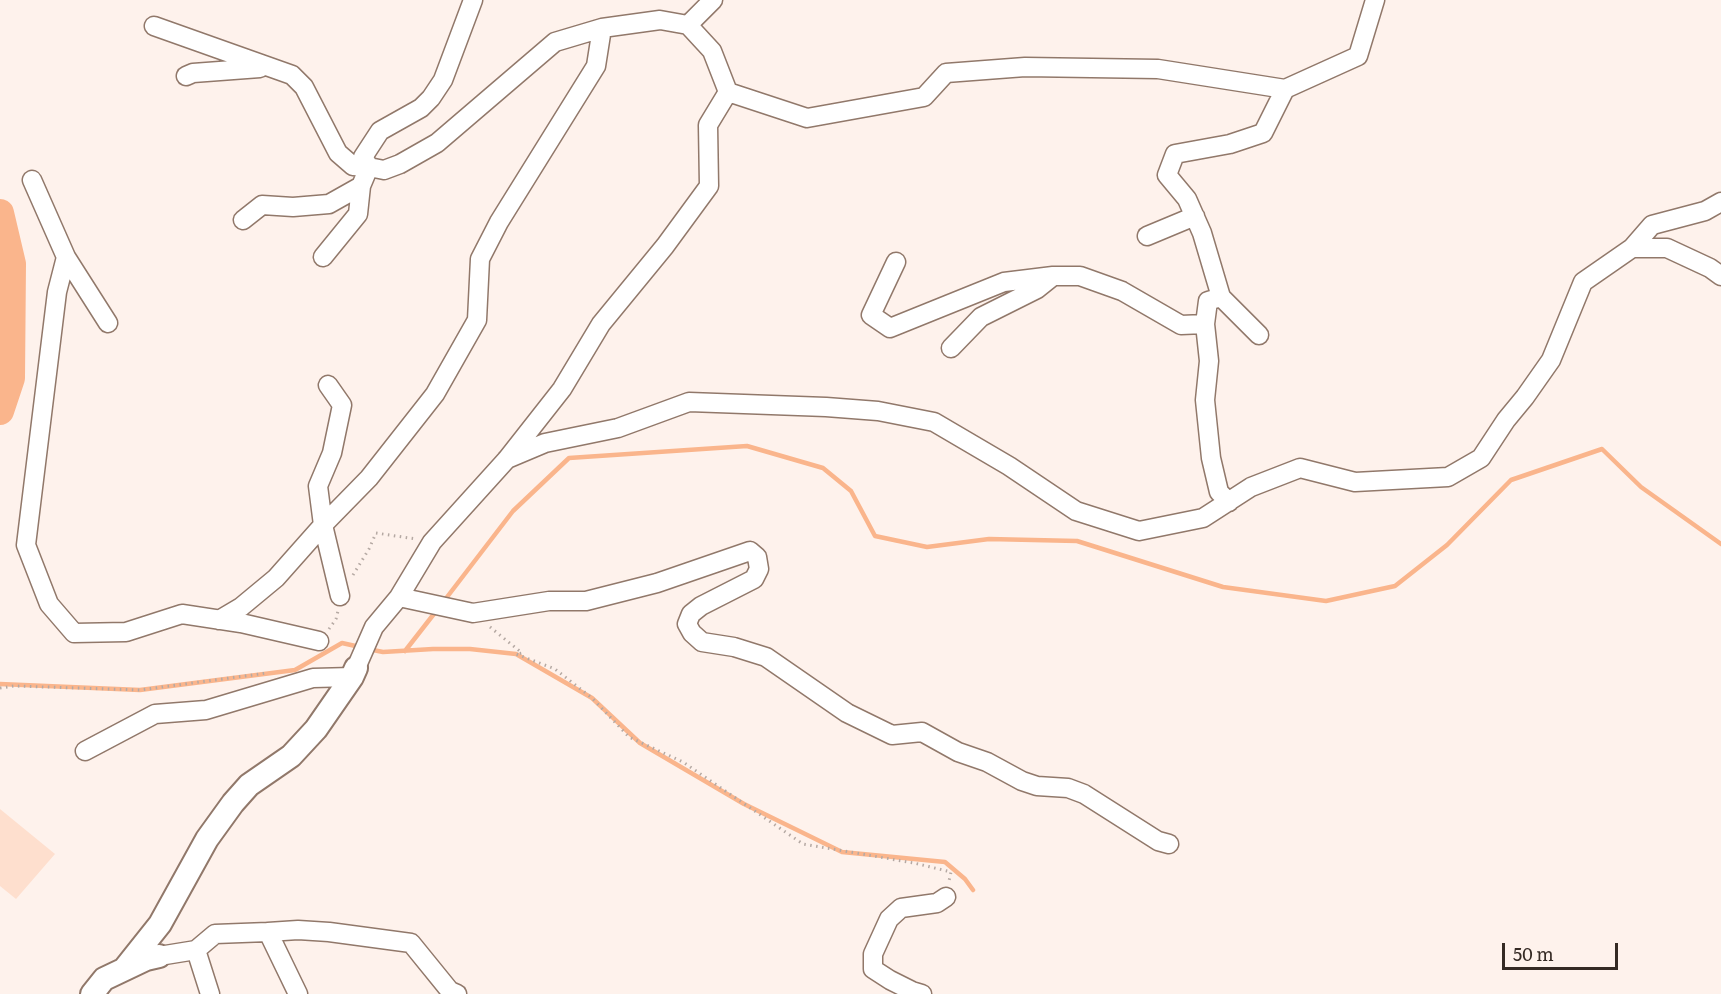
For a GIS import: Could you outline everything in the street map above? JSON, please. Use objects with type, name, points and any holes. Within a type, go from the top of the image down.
[{"type":"street","points":[[369,167],[363,157],[380,131],[421,108],[443,80],[473,0]]},
{"type":"street","points":[[688,25],[713,0]]},
{"type":"street","points":[[728,92],[807,118],[924,97],[946,73],[1025,68],[1158,69],[1285,89],[1358,56],[1375,0]]},
{"type":"street","points":[[154,26],[292,75],[304,87],[338,153],[353,166],[384,170],[437,143],[555,42],[602,28],[660,20],[688,25],[712,51],[728,92]]},
{"type":"street","points":[[219,620],[242,607],[276,578],[369,478],[435,394],[477,320],[480,259],[499,222],[596,66],[602,28]]},
{"type":"street","points":[[186,76],[193,73],[268,67]]},
{"type":"street","points":[[1259,335],[1221,297],[1195,216],[1187,199],[1167,175],[1175,154],[1230,144],[1263,133],[1285,89]]},
{"type":"street","points":[[125,968],[160,924],[207,839],[233,803],[249,785],[291,756],[316,729],[354,672],[374,627],[399,597],[432,542],[507,459],[562,389],[601,324],[665,246],[709,186],[708,125],[728,92]]},
{"type":"street","points":[[323,257],[358,214],[361,186],[369,167]]},
{"type":"street","points":[[32,180],[66,257],[108,323]]},
{"type":"street","points":[[243,220],[262,205],[293,207],[329,204],[361,186]]},
{"type":"street","points":[[507,459],[545,443],[618,428],[689,402],[826,406],[878,411],[934,422],[984,451],[1076,511],[1139,531],[1203,518],[1251,487],[1299,468],[1355,482],[1448,477],[1481,458],[1551,360],[1583,282],[1632,248],[1652,225],[1705,211],[1721,202]]},
{"type":"street","points":[[1147,236],[1195,216]]},
{"type":"street","points":[[1632,248],[1667,248],[1710,268],[1721,276]]},
{"type":"street","points":[[66,257],[57,292],[26,545],[49,604],[75,633],[126,632],[182,614],[319,641]]},
{"type":"street","points":[[896,262],[871,315],[891,328],[1004,282],[1053,276],[1080,276],[1122,291],[1182,325],[1205,324]]},
{"type":"street","points":[[951,348],[981,317],[1037,289],[1053,276]]},
{"type":"street","points":[[1221,297],[1208,301],[1205,324],[1209,361],[1205,400],[1211,458],[1220,492],[1229,502]]},
{"type":"street","points":[[328,385],[342,405],[332,453],[318,486],[323,525],[340,596]]},
{"type":"street","points":[[399,597],[473,613],[549,601],[586,601],[657,583],[750,551],[757,557],[759,569],[754,579],[701,606],[691,614],[687,624],[692,633],[702,642],[734,647],[766,657],[847,713],[892,735],[922,732],[958,752],[987,762],[1022,781],[1036,786],[1068,788],[1084,794],[1158,841],[1169,844]]},
{"type":"street","points":[[86,750],[155,714],[206,711],[313,678],[354,672]]},
{"type":"street","points":[[922,994],[890,980],[873,969],[873,954],[889,919],[901,908],[937,903],[946,897]]},
{"type":"street","points":[[92,994],[104,979],[125,968],[146,959],[196,950],[215,934],[298,930],[411,943],[450,991],[457,994]]},
{"type":"street","points":[[268,932],[298,994]]},
{"type":"street","points":[[196,950],[210,994]]},
{"type":"path","points":[[319,641],[336,619],[340,596],[369,549],[376,533],[432,542]]},
{"type":"path","points":[[473,613],[522,653],[516,654],[555,669],[592,698],[629,737],[683,762],[803,844],[914,863],[951,872],[946,897]]},
{"type":"path","points":[[0,688],[15,686],[140,690],[273,673]]},
{"type":"shaded area","points":[[0,809],[55,854],[16,899],[0,886]]},
{"type":"waterway","points":[[0,213],[12,264],[11,378],[0,411]]},
{"type":"waterway","points":[[444,601],[513,511],[569,458],[747,446],[823,468],[851,491],[875,536],[927,547],[989,539],[1077,541],[1223,587],[1326,601],[1395,586],[1447,545],[1511,480],[1602,449],[1641,487],[1721,544]]},
{"type":"waterway","points":[[405,651],[437,610]]},
{"type":"waterway","points":[[0,684],[140,690],[295,670],[342,643],[360,647]]},
{"type":"waterway","points":[[368,649],[383,652],[470,649],[516,654],[592,698],[640,743],[744,804],[842,852],[945,862],[965,879],[973,890]]}]
